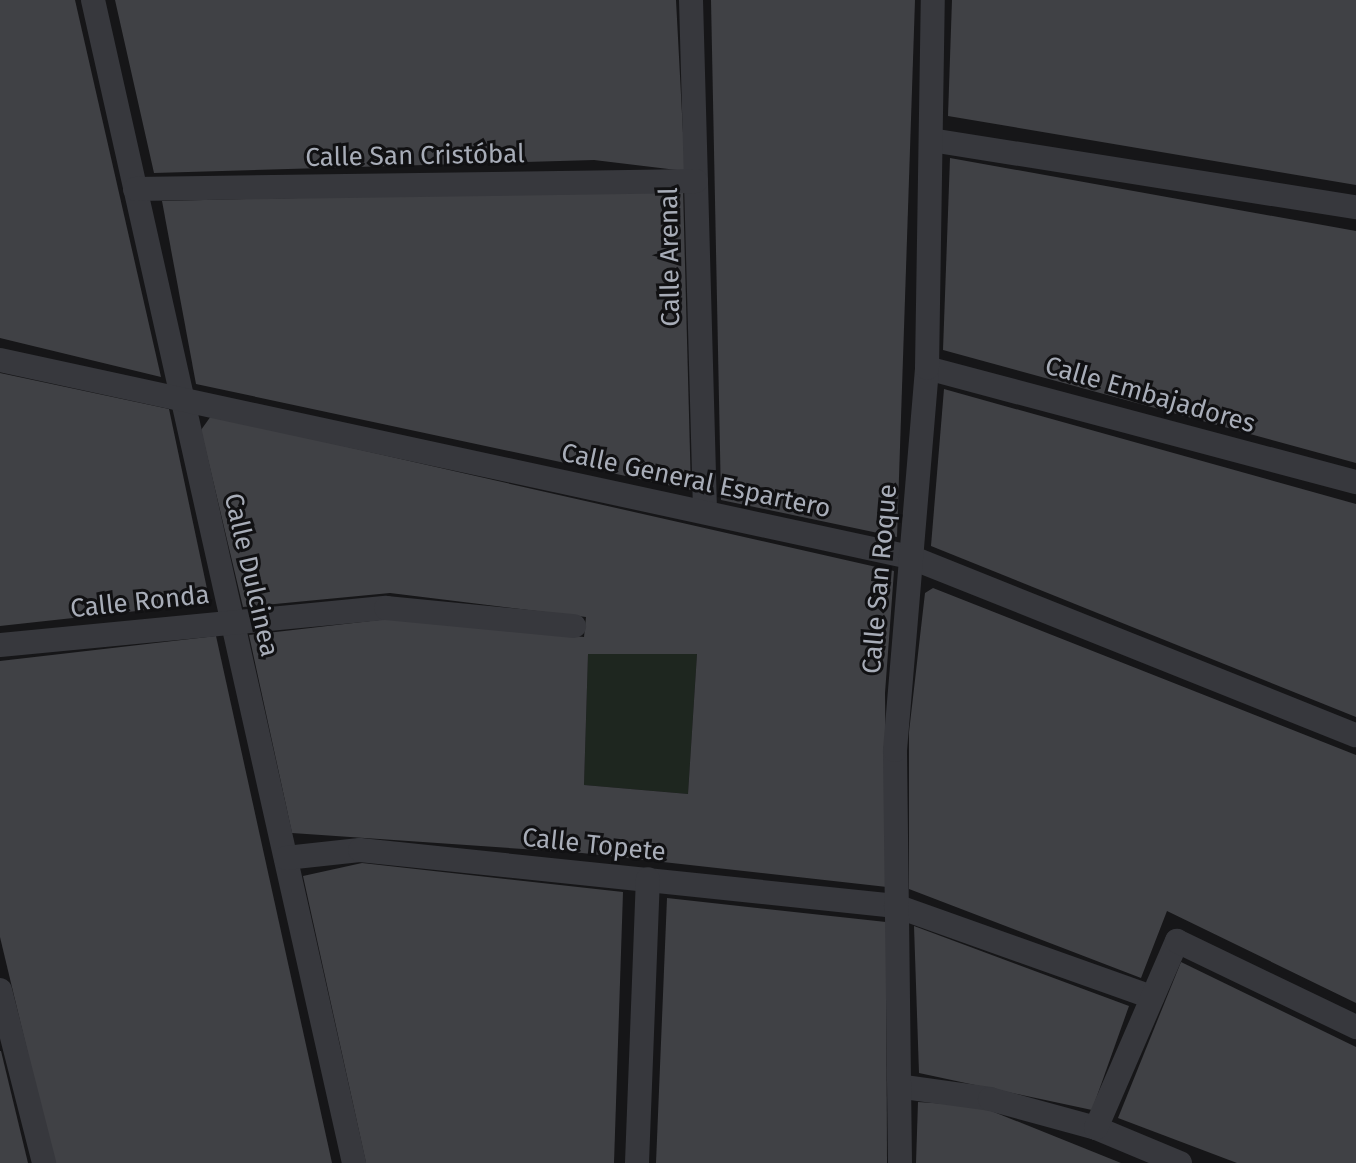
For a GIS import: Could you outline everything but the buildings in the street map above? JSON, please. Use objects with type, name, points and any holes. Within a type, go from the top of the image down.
[{"type":"street","name":"Calle Dulcinea","points":[[93,0],[354,1163]]},
{"type":"street","name":"Calle Arenal","points":[[691,0],[705,512]]},
{"type":"street","name":"Calle San Roque","points":[[900,1163],[904,1087],[896,906],[895,750],[927,368],[933,0]]},
{"type":"street","points":[[931,140],[1356,207]]},
{"type":"street","name":"Calle San Cristóbal","points":[[135,189],[696,181]]},
{"type":"street","name":"Calle General Espartero","points":[[0,360],[910,557],[1356,735]]},
{"type":"street","name":"Calle Embajadores","points":[[927,368],[1356,482]]},
{"type":"street","name":"Calle Ronda","points":[[0,645],[386,608],[574,626]]},
{"type":"street","name":"Calle Topete","points":[[286,858],[360,850],[896,906],[1152,997]]},
{"type":"street","points":[[637,1163],[648,879]]},
{"type":"street","points":[[1096,1128],[1177,941],[1356,1027]]},
{"type":"street","points":[[0,990],[44,1163]]},
{"type":"street","points":[[904,1087],[990,1099],[1096,1128],[1180,1163]]},
{"type":"shaded area","points":[[588,654],[697,654],[688,794],[584,785]]}]
